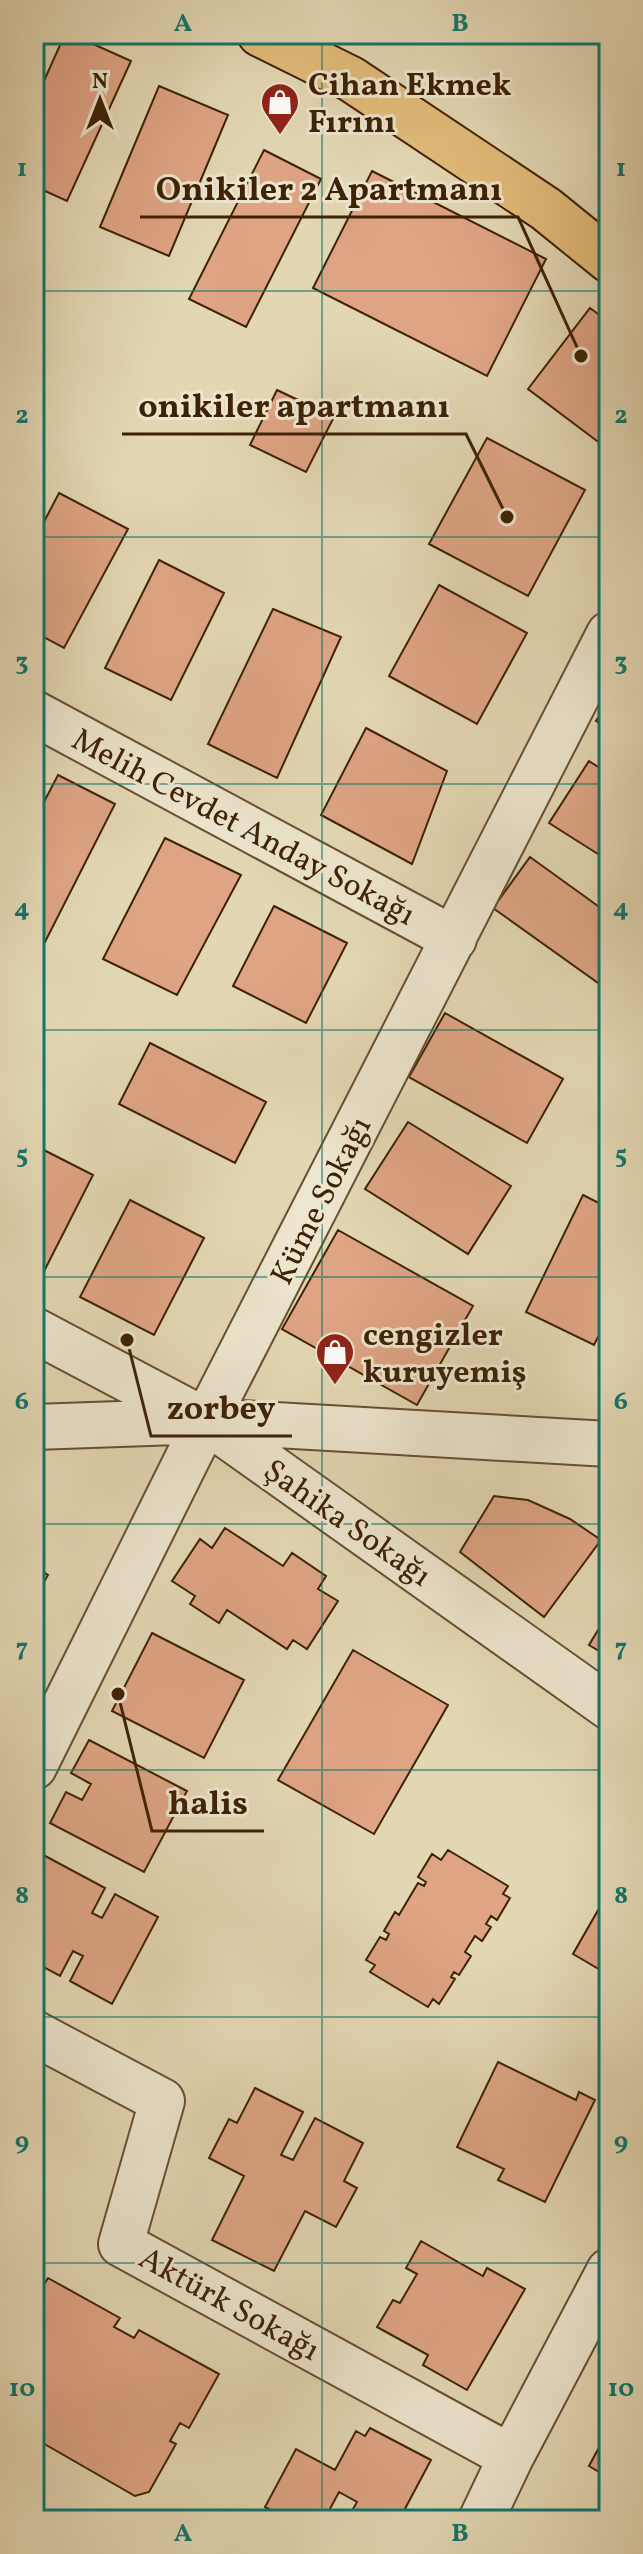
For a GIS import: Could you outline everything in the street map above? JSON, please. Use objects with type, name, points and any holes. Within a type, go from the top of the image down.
[{"type":"main road","points":[[260,34],[351,79],[546,209],[609,260]]},
{"type":"street","name":"Küme Sokağı","points":[[34,1767],[206,1421],[609,634]]},
{"type":"street","name":"Melih Cevdet Anday Sokağı","points":[[34,713],[454,939]]},
{"type":"street","name":"Şahika Sokağı","points":[[34,1330],[206,1421],[609,1707]]},
{"type":"street","points":[[34,1427],[206,1421],[609,1444]]},
{"type":"street","name":"Aktürk Sokağı","points":[[34,2033],[162,2101],[121,2244],[511,2457]]},
{"type":"street","points":[[481,2520],[609,2271]]},
{"type":"building","points":[[65,34],[131,61],[67,201],[34,186],[34,103]]},
{"type":"building","points":[[159,86],[228,115],[169,256],[100,227]]},
{"type":"building","points":[[264,150],[321,179],[246,327],[189,299]]},
{"type":"building","points":[[372,171],[546,259],[487,376],[313,288]]},
{"type":"building","points":[[590,308],[609,322],[609,450],[528,389]]},
{"type":"building","points":[[277,390],[334,417],[306,472],[250,445]]},
{"type":"building","points":[[487,438],[585,490],[528,596],[429,544]]},
{"type":"building","points":[[59,493],[128,529],[64,648],[34,632],[34,541]]},
{"type":"building","points":[[159,560],[224,593],[171,700],[105,668]]},
{"type":"building","points":[[439,585],[527,633],[477,724],[389,676]]},
{"type":"building","points":[[273,609],[341,637],[277,778],[208,744]]},
{"type":"building","points":[[609,700],[609,729],[596,721]]},
{"type":"building","points":[[366,728],[447,771],[412,864],[321,815]]},
{"type":"building","points":[[589,761],[609,774],[609,861],[549,823]]},
{"type":"building","points":[[58,775],[115,804],[45,942],[34,937],[34,821]]},
{"type":"building","points":[[165,838],[241,875],[177,995],[103,959]]},
{"type":"building","points":[[530,857],[609,914],[608,990],[493,908]]},
{"type":"building","points":[[274,906],[347,943],[306,1023],[233,986]]},
{"type":"building","points":[[445,1013],[563,1079],[527,1143],[409,1077]]},
{"type":"building","points":[[150,1043],[266,1102],[235,1163],[119,1104]]},
{"type":"building","points":[[408,1122],[511,1186],[468,1254],[365,1189]]},
{"type":"building","points":[[34,1145],[93,1175],[35,1289],[34,1288]]},
{"type":"building","points":[[583,1195],[609,1208],[609,1315],[594,1345],[526,1312]]},
{"type":"building","points":[[130,1200],[204,1238],[154,1335],[80,1297]]},
{"type":"building","points":[[338,1230],[473,1306],[417,1405],[282,1329]]},
{"type":"building","points":[[494,1496],[528,1500],[570,1519],[601,1540],[544,1617],[460,1552]]},
{"type":"building","points":[[225,1528],[283,1566],[292,1553],[326,1576],[318,1589],[338,1601],[307,1649],[293,1640],[287,1649],[227,1610],[219,1623],[190,1604],[195,1596],[172,1581],[200,1539],[212,1548]]},
{"type":"building","points":[[34,1567],[48,1575],[34,1600]]},
{"type":"building","points":[[609,1612],[609,1657],[589,1645]]},
{"type":"building","points":[[152,1633],[244,1680],[204,1758],[112,1711]]},
{"type":"building","points":[[353,1650],[448,1705],[374,1834],[278,1780]]},
{"type":"building","points":[[89,1740],[187,1791],[144,1872],[50,1823],[66,1792],[82,1800],[91,1784],[71,1773]]},
{"type":"building","points":[[34,1850],[105,1888],[92,1913],[102,1918],[115,1894],[158,1917],[112,2004],[70,1981],[83,1956],[73,1951],[60,1976],[34,1962]]},
{"type":"building","points":[[448,1850],[508,1886],[503,1894],[510,1898],[497,1920],[491,1916],[486,1924],[491,1927],[482,1941],[475,1936],[465,1952],[471,1956],[459,1975],[454,1972],[451,1977],[455,1979],[439,2004],[433,1999],[428,2007],[370,1972],[375,1965],[366,1960],[380,1937],[386,1940],[389,1934],[384,1931],[395,1912],[399,1915],[418,1883],[424,1886],[426,1882],[418,1877],[432,1854],[441,1860]]},
{"type":"building","points":[[609,1891],[609,1975],[573,1954]]},
{"type":"building","points":[[498,2062],[576,2100],[579,2092],[595,2100],[545,2202],[498,2180],[504,2169],[457,2147]]},
{"type":"building","points":[[255,2088],[303,2112],[281,2155],[293,2160],[315,2118],[363,2143],[344,2181],[357,2188],[336,2227],[305,2211],[274,2271],[212,2240],[244,2176],[209,2158],[229,2119],[237,2123]]},
{"type":"building","points":[[421,2241],[483,2276],[487,2268],[525,2289],[467,2390],[423,2365],[428,2355],[377,2327],[393,2300],[400,2303],[417,2274],[406,2268]]},
{"type":"building","points":[[48,2278],[120,2318],[114,2327],[134,2338],[139,2330],[219,2374],[189,2428],[180,2423],[170,2441],[176,2444],[149,2492],[135,2496],[34,2438],[34,2284],[36,2281],[43,2286]]},
{"type":"building","points":[[370,2428],[431,2460],[399,2520],[388,2516],[387,2520],[373,2520],[353,2509],[357,2502],[339,2492],[324,2520],[289,2520],[265,2507],[296,2449],[335,2470],[356,2431],[365,2436]]},
{"type":"building","points":[[609,2429],[609,2478],[589,2466]]},
{"type":"place","name":"Cihan Ekmek Fırını","points":[[280,136]]},
{"type":"place","name":"Onikiler 2 Apartmanı","points":[[581,356]]},
{"type":"place","name":"onikiler apartmanı","points":[[507,517]]},
{"type":"place","name":"zorbey","points":[[127,1340]]},
{"type":"place","name":"cengizler kuruyemiş","points":[[335,1386]]},
{"type":"place","name":"halis","points":[[118,1694]]}]
